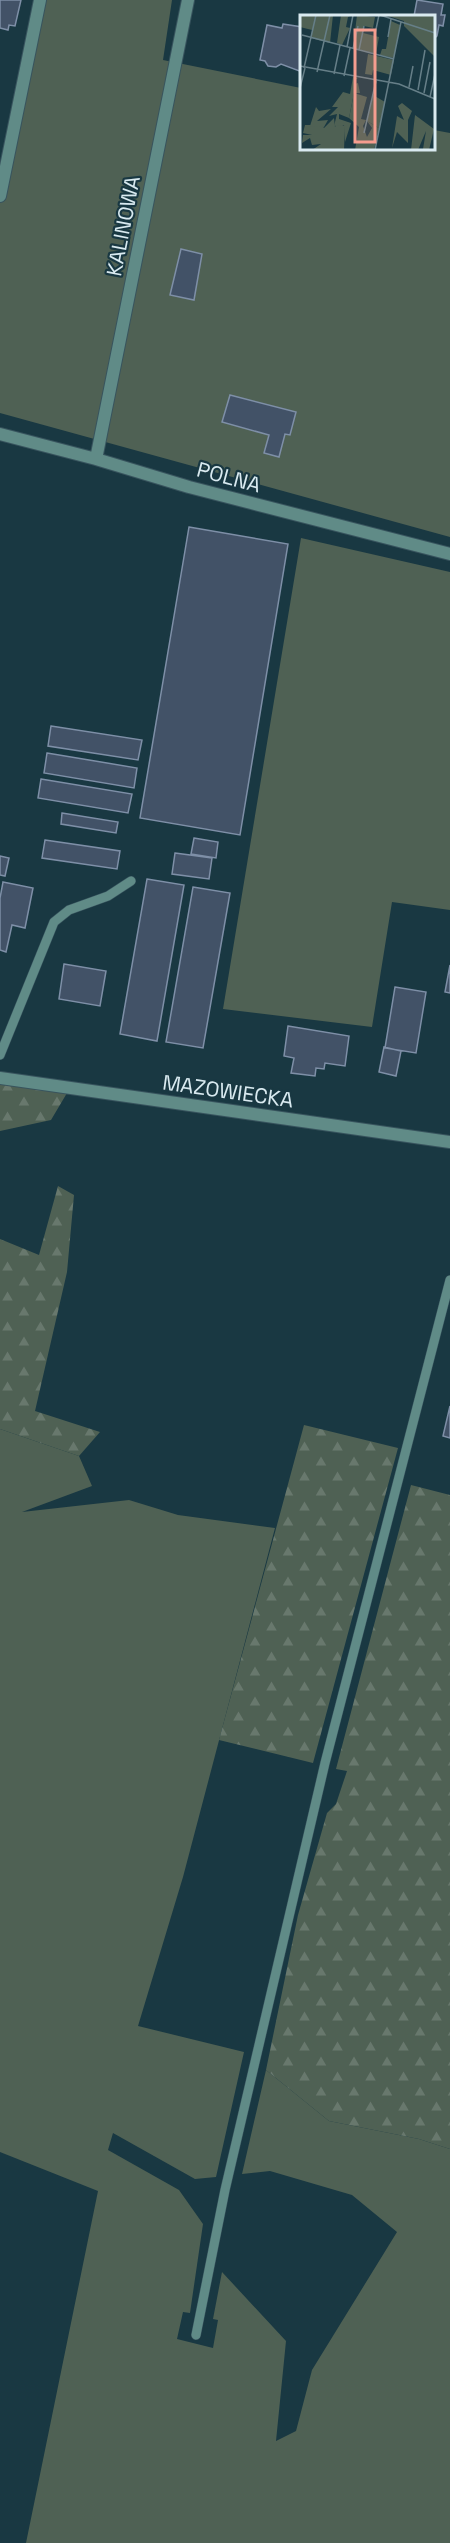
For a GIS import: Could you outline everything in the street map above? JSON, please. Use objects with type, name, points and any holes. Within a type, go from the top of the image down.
[{"type":"street","points":[[0,196],[40,0]]},
{"type":"street","name":"KALINOWA","points":[[96,459],[188,0]]},
{"type":"street","name":"POLNA","points":[[0,434],[96,459],[189,487],[450,554]]},
{"type":"street","name":"MAZOWIECKA","points":[[0,1078],[450,1142]]},
{"type":"lane","points":[[0,1055],[54,921],[69,910],[108,896],[131,881]]},
{"type":"lane","points":[[196,2335],[225,2190],[325,1763],[450,1280]]},
{"type":"green space","points":[[38,0],[172,0],[163,60],[300,88],[300,150],[435,150],[435,130],[450,133],[450,537],[0,413],[0,186]]},
{"type":"green space","points":[[301,538],[450,572],[450,910],[392,902],[372,1027],[223,1009]]},
{"type":"green space","points":[[0,1083],[67,1093],[51,1120],[0,1131]]},
{"type":"green space","points":[[58,1186],[74,1195],[67,1272],[35,1411],[100,1432],[79,1456],[0,1429],[0,1239],[39,1255]]},
{"type":"green space","points":[[304,1425],[398,1448],[313,1763],[219,1740]]},
{"type":"green space","points":[[0,1429],[79,1456],[92,1486],[22,1512],[129,1500],[178,1515],[275,1528],[183,1877],[138,2026],[244,2052],[216,2177],[195,2179],[113,2133],[108,2150],[179,2190],[203,2224],[190,2313],[183,2312],[177,2339],[213,2348],[218,2320],[213,2319],[222,2272],[286,2341],[276,2441],[296,2431],[312,2370],[397,2232],[352,2195],[270,2171],[242,2174],[266,2070],[329,2121],[419,2139],[450,2149],[450,2543],[26,2543],[98,2191],[0,2152]]},
{"type":"green space","points":[[411,1485],[450,1495],[450,2149],[419,2139],[329,2121],[266,2070],[298,1915],[327,1813],[336,1804],[347,1771],[336,1769]]},
{"type":"building","points":[[0,0],[21,0],[15,26],[9,25],[8,30],[0,28]]},
{"type":"building","points":[[417,0],[443,4],[441,15],[445,15],[443,26],[439,25],[435,38],[435,15],[414,15]]},
{"type":"building","points":[[283,24],[300,27],[300,71],[281,64],[276,67],[268,66],[265,61],[260,60],[267,25],[282,28]]},
{"type":"building","points":[[181,249],[202,254],[194,300],[170,295]]},
{"type":"building","points":[[230,395],[296,412],[290,435],[285,434],[279,457],[264,453],[269,435],[222,422]]},
{"type":"building","points":[[189,527],[288,544],[240,835],[140,818]]},
{"type":"building","points":[[51,726],[142,740],[138,760],[48,746]]},
{"type":"building","points":[[47,753],[137,768],[134,788],[44,773]]},
{"type":"building","points":[[41,779],[132,794],[128,813],[38,798]]},
{"type":"building","points":[[62,813],[118,822],[116,833],[61,824]]},
{"type":"building","points":[[194,838],[218,842],[216,858],[191,854]]},
{"type":"building","points":[[45,840],[120,851],[117,869],[42,858]]},
{"type":"building","points":[[175,853],[212,858],[209,879],[172,874]]},
{"type":"building","points":[[0,856],[9,858],[5,876],[0,875]]},
{"type":"building","points":[[147,879],[184,885],[157,1041],[120,1034]]},
{"type":"building","points":[[3,882],[33,888],[25,928],[12,925],[6,952],[0,950],[0,898]]},
{"type":"building","points":[[193,887],[230,893],[203,1048],[166,1042]]},
{"type":"building","points":[[64,964],[106,971],[100,1006],[59,999]]},
{"type":"building","points":[[450,965],[450,993],[445,992]]},
{"type":"building","points":[[395,987],[426,992],[416,1053],[385,1048]]},
{"type":"building","points":[[288,1026],[349,1036],[345,1066],[325,1063],[324,1069],[316,1068],[315,1076],[291,1073],[294,1058],[284,1056]]},
{"type":"building","points":[[384,1047],[401,1051],[396,1076],[379,1072]]},
{"type":"building","points":[[450,1406],[450,1438],[443,1436]]}]
